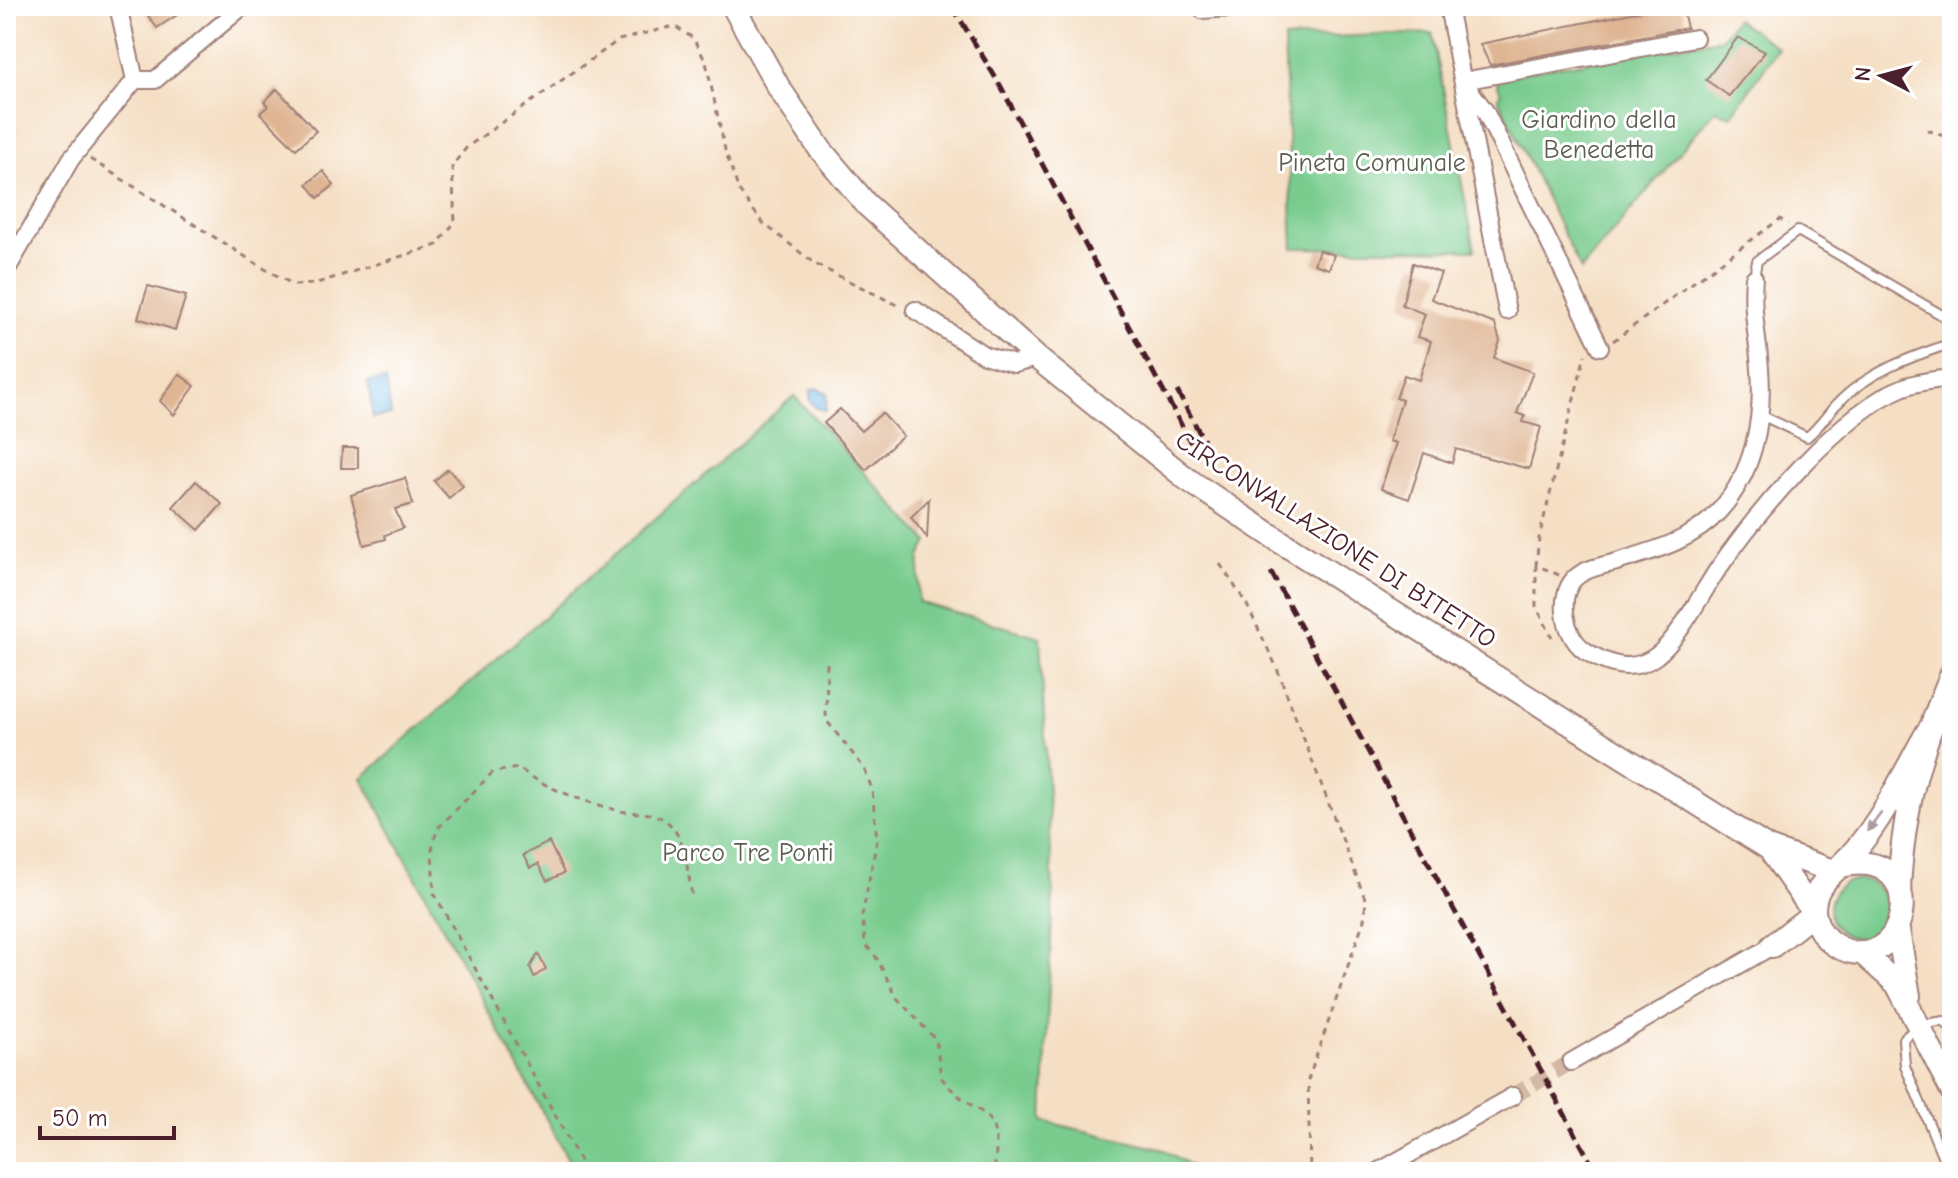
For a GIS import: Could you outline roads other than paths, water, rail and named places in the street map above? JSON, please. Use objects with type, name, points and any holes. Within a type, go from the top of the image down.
[{"type":"main road","name":"CIRCONVALLAZIONE DI BITETTO","points":[[733,6],[779,88],[820,149],[867,205],[1037,358],[1187,479],[1281,542],[1768,848]]},
{"type":"main road","points":[[1899,888],[1905,810],[1928,731],[1952,673]]},
{"type":"main road","points":[[1818,924],[1822,882],[1837,868],[1886,806],[1928,731]]},
{"type":"main road","points":[[1768,848],[1837,868],[1857,862],[1874,865],[1889,874],[1899,888],[1903,902],[1898,930],[1915,1015]]},
{"type":"main road","points":[[1768,848],[1803,892],[1818,924],[1833,944],[1861,952],[1889,975],[1915,1015],[1952,1091]]},
{"type":"main road","points":[[1772,946],[1818,924]]},
{"type":"main road","points":[[1861,952],[1888,942],[1898,930]]},
{"type":"street","points":[[118,6],[135,80]]},
{"type":"street","points":[[135,80],[155,80],[243,6]]},
{"type":"street","points":[[1448,8],[1507,311]]},
{"type":"street","points":[[1463,81],[1695,38]]},
{"type":"street","points":[[6,271],[77,151],[135,80]]},
{"type":"street","points":[[1463,81],[1485,111],[1593,351]]},
{"type":"street","points":[[1754,278],[1752,299],[1760,368],[1755,448],[1740,484],[1720,511],[1696,533],[1660,550],[1590,569],[1573,580],[1566,602],[1567,627],[1577,645],[1600,660],[1623,668],[1642,665],[1659,655],[1721,564],[1788,483],[1835,435],[1867,407],[1906,386],[1952,378]]},
{"type":"street","points":[[915,310],[984,355],[1014,364],[1037,358]]},
{"type":"street","points":[[1571,1062],[1772,946]]},
{"type":"street","points":[[1378,1172],[1513,1096]]},
{"type":"lane","points":[[1200,6],[1201,14],[1331,6]]},
{"type":"lane","points":[[1393,6],[1448,8]]},
{"type":"lane","points":[[1754,278],[1757,261],[1798,231],[1952,321]]},
{"type":"lane","points":[[1759,414],[1807,437],[1830,417],[1834,406],[1866,381],[1901,361],[1952,343]]},
{"type":"lane","points":[[1949,1172],[1905,1066],[1903,1039],[1915,1015],[1944,1021],[1952,1030]]},
{"type":"water","points":[[386,380],[391,415],[373,418],[368,382]]},
{"type":"water","points":[[816,388],[827,393],[826,411],[816,408],[810,400],[811,390]]},
{"type":"tunnel","points":[[1513,1096],[1571,1062]]},
{"type":"railway","points":[[952,6],[1000,85],[1193,447]]},
{"type":"railway","points":[[1177,391],[1204,441]]},
{"type":"railway","points":[[1271,572],[1596,1172]]},
{"type":"park label","name":"Giardino della Benedetta","points":[[1599,134]]},
{"type":"park label","name":"Pineta Comunale","points":[[1372,162]]},
{"type":"park label","name":"Parco Tre Ponti","points":[[748,852]]}]
